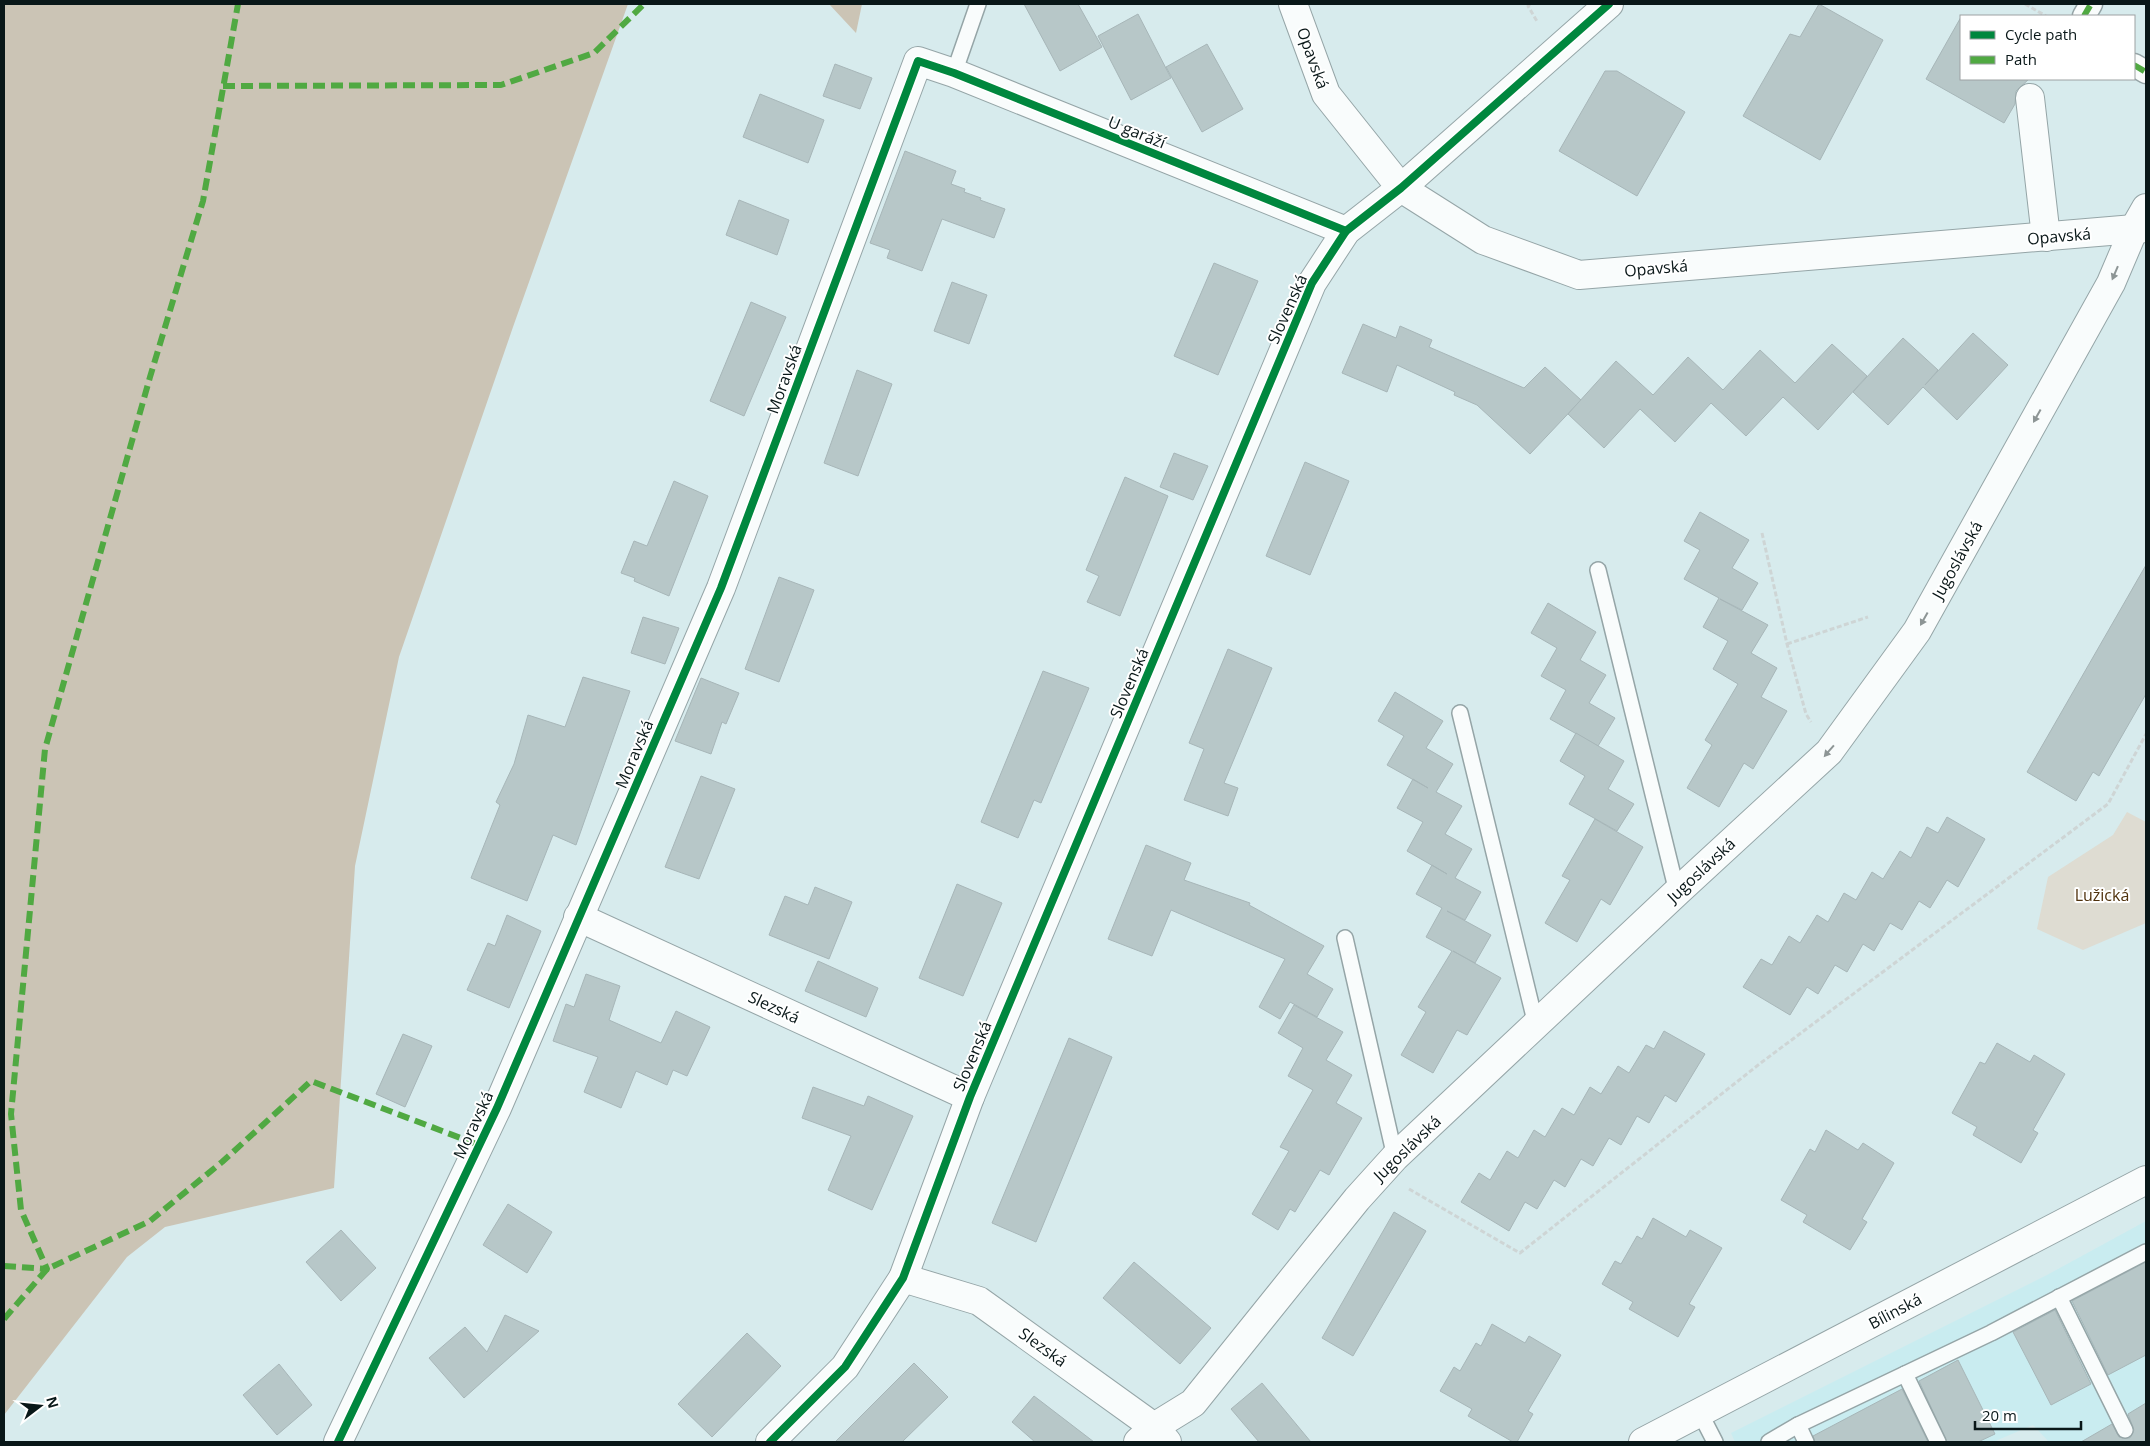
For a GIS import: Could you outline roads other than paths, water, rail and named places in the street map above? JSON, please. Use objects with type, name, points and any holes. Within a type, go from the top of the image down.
[{"type":"street","name":"Opavská","points":[[1293,4],[1326,94],[1401,188],[1483,240],[1579,274],[2046,237],[2142,221]]},
{"type":"street","name":"Slovenská","points":[[770,1442],[846,1367],[903,1278],[970,1097],[1312,283],[1346,231],[1401,188],[1609,4]]},
{"type":"street","points":[[2085,15],[2091,4]]},
{"type":"street","name":"U garáží","points":[[918,61],[954,73],[1346,231]]},
{"type":"street","name":"Moravská","points":[[338,1442],[497,1108],[721,588],[918,61]]},
{"type":"street","points":[[2135,66],[2146,72]]},
{"type":"street","points":[[2030,98],[2046,237]]},
{"type":"street","name":"Jugoslávská","points":[[1153,1437],[1193,1403],[1388,1165],[1677,892],[1829,752],[1917,631],[2111,283],[2142,221]]},
{"type":"street","name":"Slezská","points":[[578,918],[970,1097]]},
{"type":"street","name":"Bílinská","points":[[1643,1442],[1699,1411],[1813,1354],[2146,1180]]},
{"type":"street","name":"Slezská","points":[[903,1278],[980,1301],[1153,1437]]},
{"type":"lane","points":[[954,73],[978,4]]},
{"type":"lane","points":[[1598,570],[1677,892]]},
{"type":"lane","points":[[1460,714],[1536,1025]]},
{"type":"lane","points":[[1345,938],[1388,1165]]},
{"type":"lane","points":[[1769,1442],[1798,1425],[1905,1374],[2146,1252]]},
{"type":"lane","points":[[2059,1297],[2125,1430]]},
{"type":"lane","points":[[1905,1374],[1938,1442]]},
{"type":"lane","points":[[1699,1411],[1714,1442]]},
{"type":"lane","points":[[1798,1425],[1806,1442]]},
{"type":"park label","name":"Lužická","points":[[2102,895]]}]
